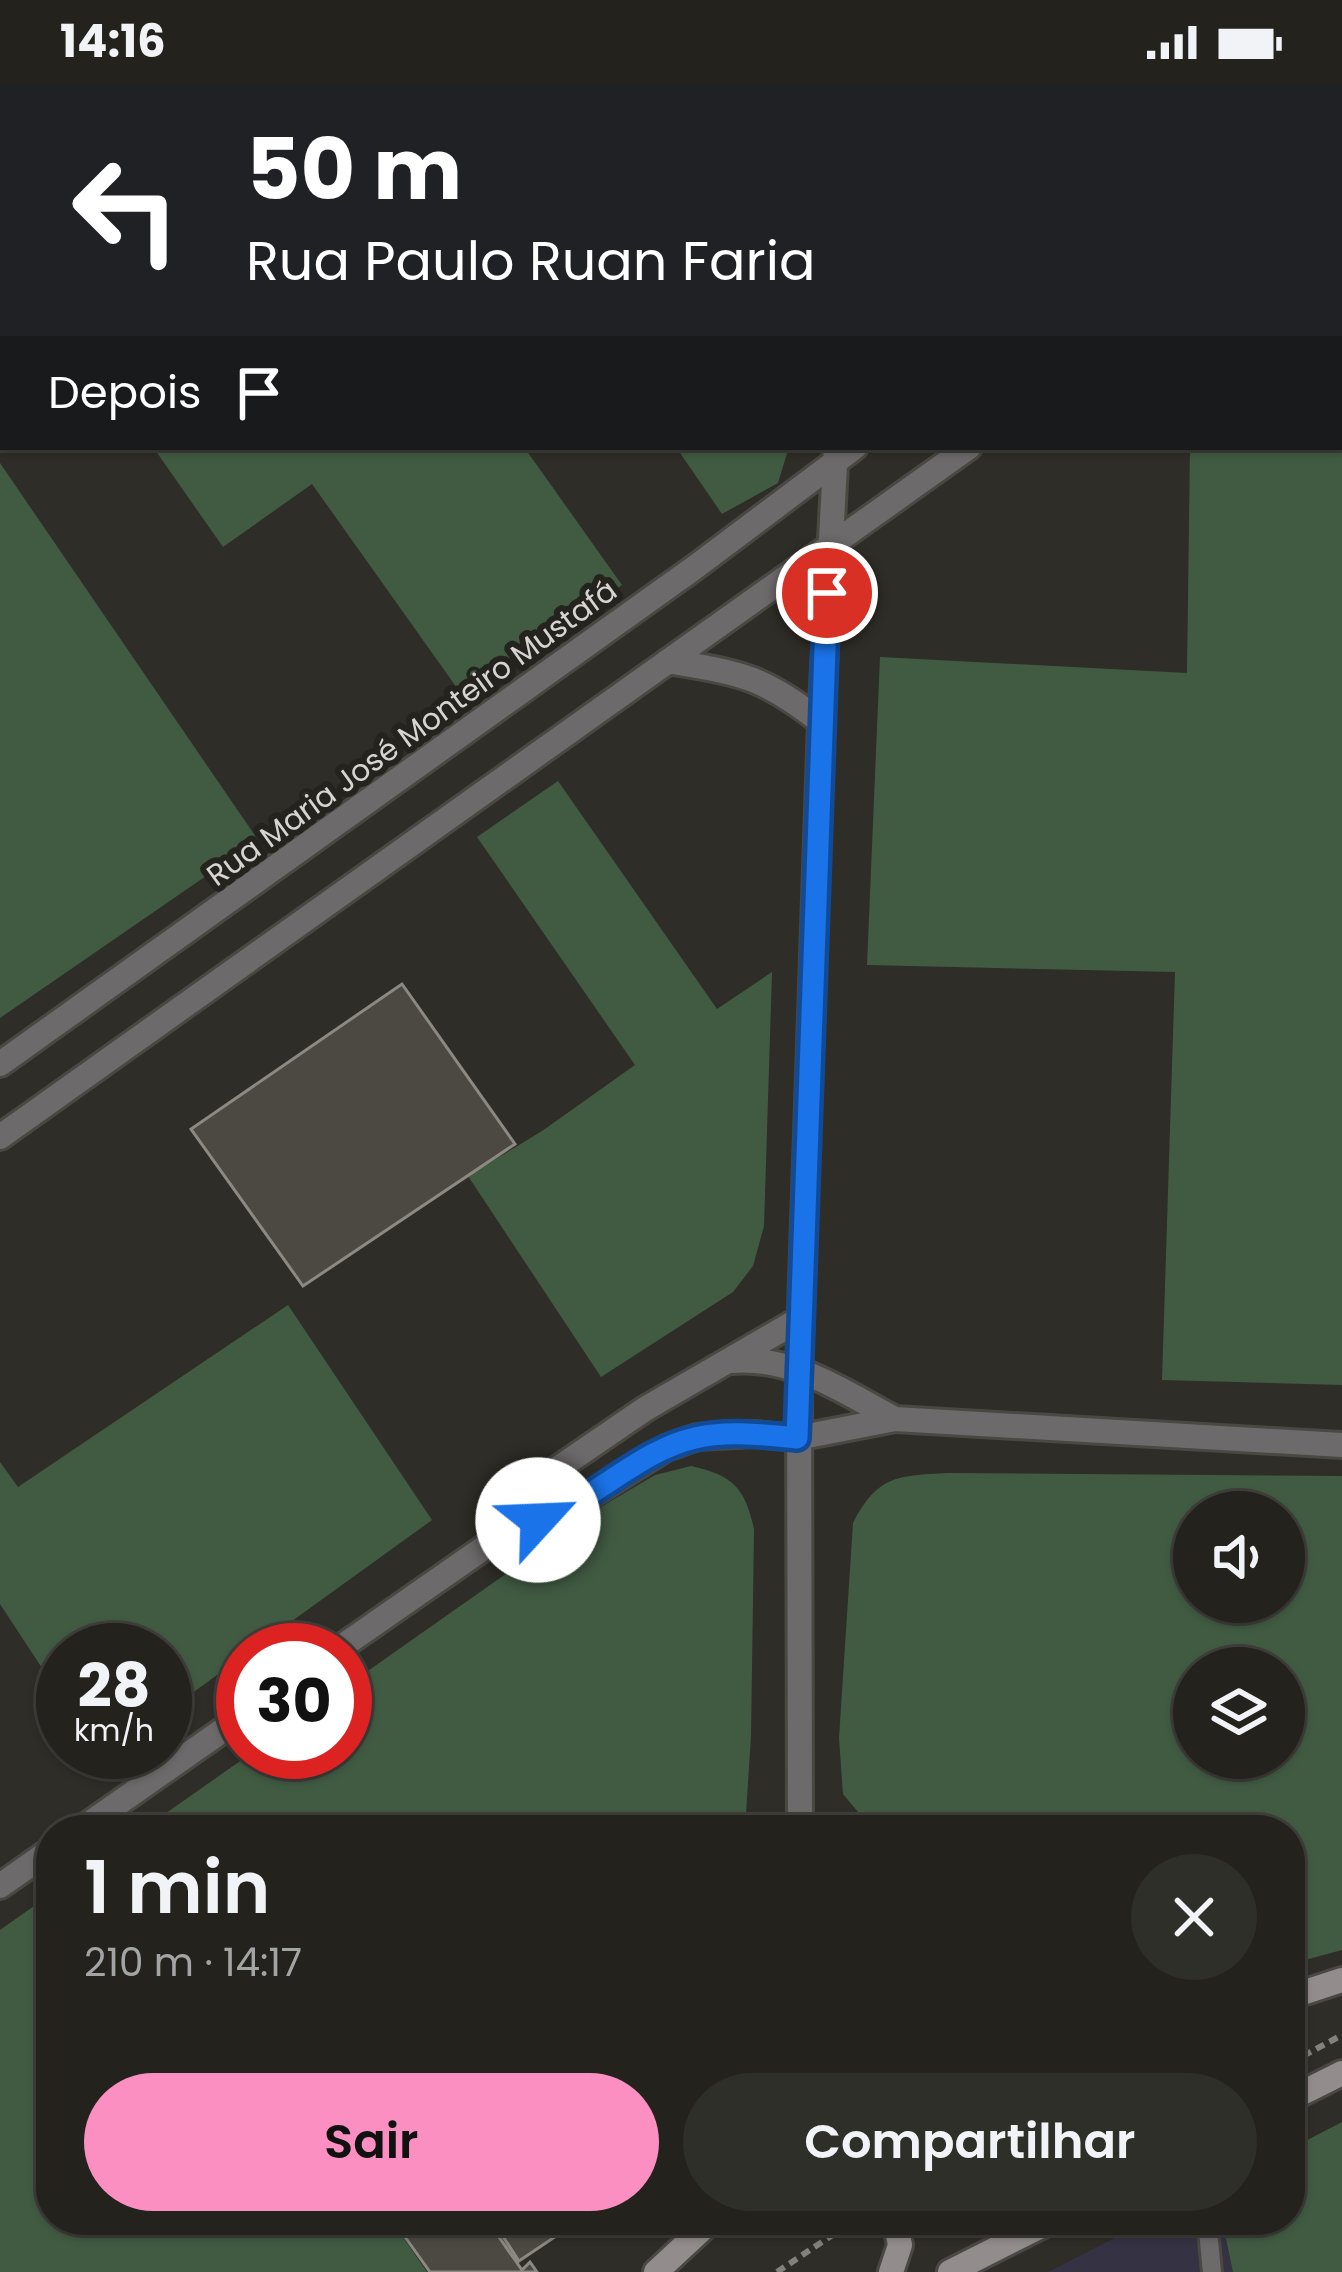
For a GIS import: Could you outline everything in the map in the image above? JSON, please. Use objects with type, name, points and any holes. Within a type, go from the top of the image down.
[{"type":"main road","points":[[1305,1992],[1342,1980]]},
{"type":"main road","points":[[1305,2092],[1342,2073]]},
{"type":"main road","points":[[656,2272],[696,2235]]},
{"type":"main road","points":[[891,2272],[900,2245],[898,2235]]},
{"type":"main road","points":[[950,2272],[1023,2235]]},
{"type":"street","points":[[0,1137],[965,450]]},
{"type":"street","points":[[800,1815],[800,1319],[829,550],[842,451]]},
{"type":"street","name":"Rua Maria José Monteiro Mustafá","points":[[0,1064],[694,568],[842,451]]},
{"type":"street","points":[[668,661],[765,682],[821,722]]},
{"type":"street","points":[[508,1531],[548,1476],[720,1363],[800,1319]]},
{"type":"street","points":[[720,1363],[762,1360],[799,1368],[896,1419]]},
{"type":"street","points":[[372,1626],[508,1531],[569,1509],[666,1448],[697,1437],[797,1438],[896,1419],[1342,1445]]},
{"type":"street","points":[[101,1815],[216,1735]]},
{"type":"street","points":[[0,1886],[36,1861]]},
{"type":"lane","points":[[1208,2235],[1212,2272]]},
{"type":"path","points":[[1305,2054],[1342,2036]]},
{"type":"path","points":[[777,2272],[832,2235]]},
{"type":"shaded area","points":[[1121,2235],[1225,2235],[1233,2272],[1048,2272]]},
{"type":"green space","points":[[155,450],[526,450],[622,585],[462,695],[312,484],[223,547]]},
{"type":"green space","points":[[678,450],[788,450],[778,483],[722,514]]},
{"type":"green space","points":[[1190,450],[1342,450],[1342,1385],[1162,1380],[1175,972],[867,965],[880,657],[1187,673]]},
{"type":"green space","points":[[0,463],[258,840],[0,1018]]},
{"type":"green space","points":[[558,781],[717,1009],[772,972],[764,1226],[753,1266],[733,1292],[601,1377],[468,1176],[635,1065],[477,837]]},
{"type":"green space","points":[[288,1305],[432,1520],[289,1623],[216,1623],[216,1676],[192,1693],[192,1623],[36,1623],[36,1659],[0,1604],[0,1462],[18,1487]]},
{"type":"green space","points":[[691,1466],[727,1479],[746,1503],[754,1529],[746,1815],[163,1815],[216,1778],[372,1779],[372,1668],[601,1507],[655,1475]]},
{"type":"green space","points":[[948,1473],[1342,1476],[1342,1950],[1305,1960],[1305,1815],[860,1815],[843,1794],[839,1738],[853,1523],[871,1495],[891,1481]]},
{"type":"green space","points":[[36,1905],[36,2235],[401,2235],[427,2272],[0,2272],[0,1930]]},
{"type":"green space","points":[[1342,2122],[1342,2272],[1233,2272],[1225,2235],[1305,2235],[1305,2141]]},
{"type":"building","points":[[402,984],[515,1144],[303,1286],[191,1129]]},
{"type":"building","points":[[404,2235],[498,2235],[522,2270],[530,2262],[537,2272],[430,2272]]},
{"type":"building","points":[[502,2235],[558,2235],[519,2261]]},
{"type":"route","points":[[538,1520],[569,1509],[666,1448],[697,1437],[797,1438],[827,593]]}]
